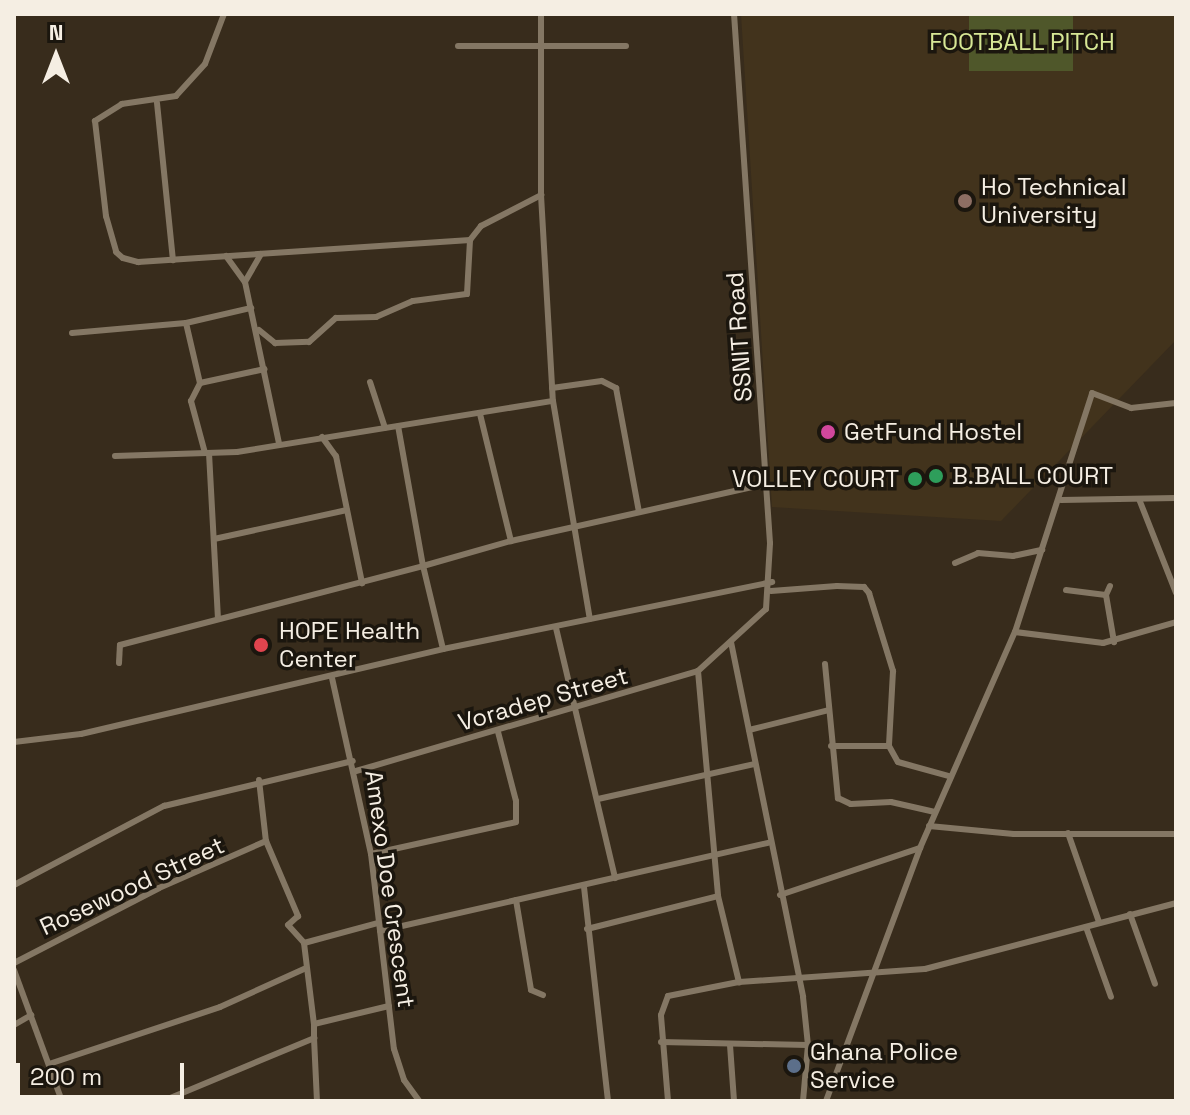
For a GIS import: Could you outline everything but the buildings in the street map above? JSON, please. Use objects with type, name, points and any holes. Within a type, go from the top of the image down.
[{"type":"street","points":[[224,14],[205,64],[176,96],[157,103],[122,104],[97,117],[93,126],[116,252],[138,262],[470,240]]},
{"type":"street","points":[[541,14],[541,195],[553,401],[590,619]]},
{"type":"street","name":"SSNIT Road","points":[[731,642],[766,609],[772,582],[734,14]]},
{"type":"street","points":[[458,46],[626,46]]},
{"type":"street","points":[[157,103],[173,260]]},
{"type":"street","points":[[259,330],[275,343],[309,342],[336,318],[376,317],[413,301],[462,296],[468,287],[470,240],[481,226],[541,195]]},
{"type":"street","points":[[245,282],[261,254]]},
{"type":"street","points":[[226,256],[245,282],[259,330],[279,444]]},
{"type":"street","points":[[72,333],[186,323],[251,308]]},
{"type":"street","points":[[186,323],[200,383],[192,411],[207,453],[218,618]]},
{"type":"street","points":[[200,383],[265,369]]},
{"type":"street","points":[[552,388],[602,381],[616,388],[639,512]]},
{"type":"street","points":[[370,382],[385,428]]},
{"type":"street","points":[[826,1101],[872,971],[949,776],[1015,632],[1061,500],[1092,393],[1131,408],[1176,403]]},
{"type":"street","points":[[115,456],[207,453],[279,444],[553,401]]},
{"type":"street","points":[[480,414],[511,541]]},
{"type":"street","points":[[398,426],[423,566],[443,649]]},
{"type":"street","points":[[322,437],[334,450],[362,583]]},
{"type":"street","points":[[119,663],[120,645],[511,541],[766,484]]},
{"type":"street","points":[[1061,500],[1176,498]]},
{"type":"street","points":[[1139,499],[1176,593]]},
{"type":"street","points":[[214,539],[347,510]]},
{"type":"street","points":[[955,563],[978,553],[1013,556],[1042,550]]},
{"type":"street","points":[[14,742],[81,734],[332,678],[443,649],[772,582]]},
{"type":"street","points":[[1110,586],[1106,595],[1114,642]]},
{"type":"street","points":[[771,591],[864,587],[869,593],[893,671],[889,746],[898,762],[949,776]]},
{"type":"street","points":[[1066,590],[1106,595]]},
{"type":"street","points":[[1015,632],[1114,642],[1176,622]]},
{"type":"street","points":[[556,628],[615,878]]},
{"type":"street","points":[[731,642],[768,843],[800,979],[808,1045],[803,1101]]},
{"type":"street","name":"Voradep Street","points":[[356,771],[498,732],[698,671],[731,642]]},
{"type":"street","points":[[825,664],[838,798],[844,803],[891,802],[935,812]]},
{"type":"street","points":[[698,671],[711,770],[713,855],[718,896],[739,982]]},
{"type":"street","name":"Amexo Doe Crescent","points":[[332,678],[356,771],[371,854],[398,1066],[417,1101]]},
{"type":"street","points":[[749,730],[829,710]]},
{"type":"street","points":[[371,854],[516,822],[516,801],[498,732]]},
{"type":"street","points":[[831,746],[889,746]]},
{"type":"street","points":[[14,885],[164,806],[259,780],[353,761]]},
{"type":"street","points":[[598,799],[711,770],[755,764]]},
{"type":"street","points":[[259,780],[266,841],[298,916],[290,930],[304,943],[314,1024],[317,1101]]},
{"type":"street","points":[[929,826],[1068,833],[1176,834]]},
{"type":"street","points":[[1068,833],[1099,922]]},
{"type":"street","name":"Rosewood Street","points":[[14,963],[159,888],[266,841]]},
{"type":"street","points":[[304,943],[584,887],[768,843]]},
{"type":"street","points":[[780,895],[920,848]]},
{"type":"street","points":[[584,887],[608,1101]]},
{"type":"street","points":[[587,929],[718,896]]},
{"type":"street","points":[[516,900],[531,990],[543,995]]},
{"type":"street","points":[[668,1101],[661,1015],[668,996],[739,982],[940,966],[1176,903]]},
{"type":"street","points":[[1130,914],[1155,984]]},
{"type":"street","points":[[1086,927],[1111,997]]},
{"type":"street","points":[[49,1064],[220,1007],[306,968]]},
{"type":"street","points":[[14,970],[62,1101]]},
{"type":"street","points":[[314,1024],[389,1006]]},
{"type":"street","points":[[14,1025],[31,1015]]},
{"type":"street","points":[[163,1101],[314,1038]]},
{"type":"street","points":[[661,1042],[808,1045]]},
{"type":"street","points":[[730,1045],[734,1101]]},
{"type":"shaded area","name":"Ho Technical University","points":[[741,14],[1176,14],[1176,340],[1001,521],[772,507]]},
{"type":"green space","name":"FOOTBALL PITCH","points":[[969,14],[1073,14],[1073,71],[969,71]]},
{"type":"place","name":"Ho Technical University","points":[[965,201]]},
{"type":"place","name":"GetFund Hostel","points":[[828,432]]},
{"type":"place","name":"B.BALL COURT","points":[[936,476]]},
{"type":"place","name":"VOLLEY COURT","points":[[915,479]]},
{"type":"place","name":"HOPE Health Center","points":[[261,645]]},
{"type":"place","name":"Ghana Police Service","points":[[794,1066]]}]
